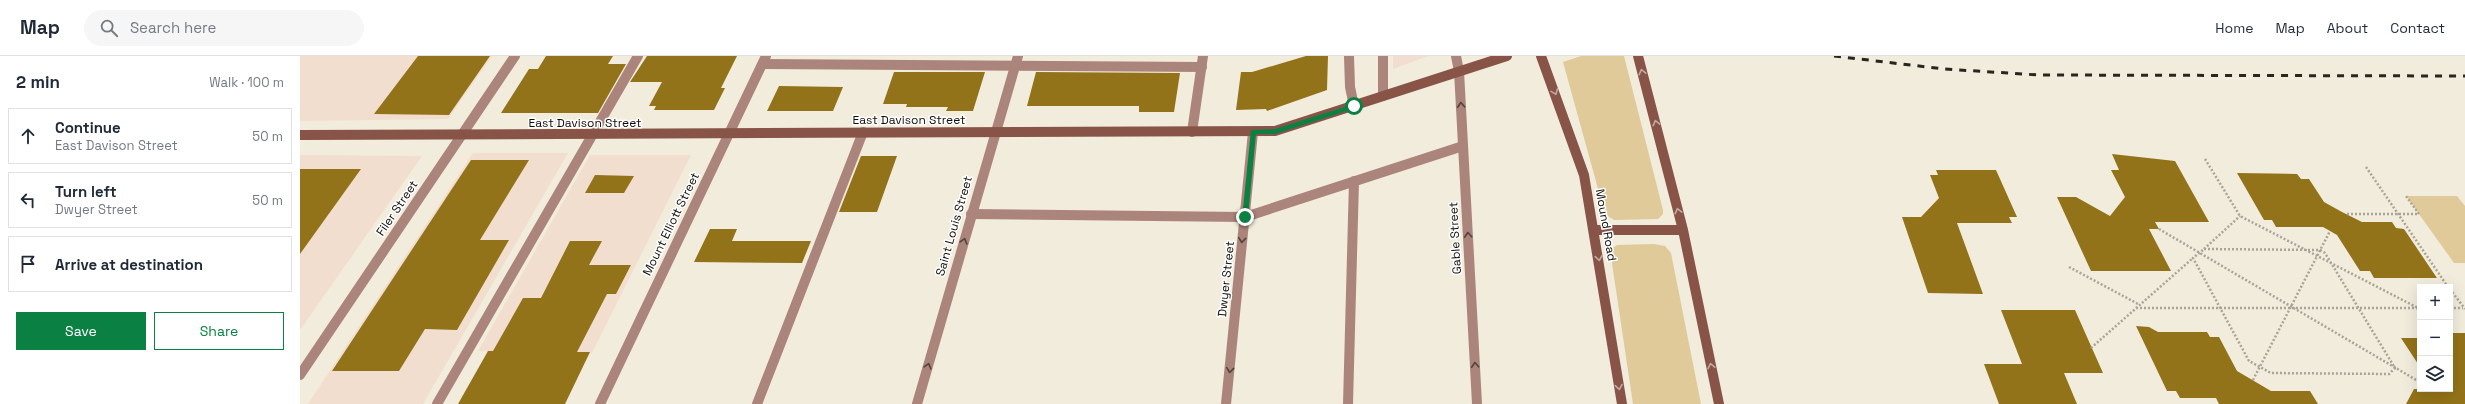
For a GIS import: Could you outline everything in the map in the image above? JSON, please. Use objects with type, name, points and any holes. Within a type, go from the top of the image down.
[{"type":"main road","name":"East Davison Street","points":[[300,135],[462,136],[863,132],[1275,131],[1507,56]]},
{"type":"main road","name":"Mound Road","points":[[1541,56],[1578,153],[1595,230],[1622,404]]},
{"type":"main road","points":[[1638,56],[1683,230],[1719,404]]},
{"type":"main road","points":[[1595,230],[1683,230]]},
{"type":"street","name":"Filer Street","points":[[300,376],[515,56]]},
{"type":"street","points":[[437,404],[638,56]]},
{"type":"street","points":[[884,65],[888,56]]},
{"type":"street","name":"Saint Louis Street","points":[[917,404],[1018,56]]},
{"type":"street","points":[[1114,66],[1116,56]]},
{"type":"street","points":[[1192,132],[1203,56]]},
{"type":"street","points":[[1349,56],[1350,87],[1354,106]]},
{"type":"street","points":[[1383,56],[1383,96]]},
{"type":"street","name":"Gable Street","points":[[1456,56],[1459,71],[1477,404]]},
{"type":"street","points":[[764,60],[884,65],[1202,67]]},
{"type":"street","name":"Mount Elliott Street","points":[[600,404],[764,60]]},
{"type":"street","points":[[757,404],[863,132]]},
{"type":"street","name":"Dwyer Street","points":[[1226,404],[1253,132]]},
{"type":"street","points":[[971,214],[1245,217],[1463,146]]},
{"type":"street","points":[[1348,404],[1354,181]]},
{"type":"path","points":[[2205,159],[2240,216],[2417,307]]},
{"type":"path","points":[[2366,167],[2446,284]]},
{"type":"path","points":[[2347,214],[2419,214],[2406,196]]},
{"type":"path","points":[[2092,348],[2240,216]]},
{"type":"path","points":[[2159,229],[2417,380]]},
{"type":"path","points":[[2253,380],[2292,308],[2330,231]]},
{"type":"path","points":[[2204,249],[2320,250],[2325,253],[2395,368]]},
{"type":"path","points":[[2194,258],[2249,361],[2260,368],[2271,373],[2389,374],[2395,368]]},
{"type":"path","points":[[2069,267],[2140,305]]},
{"type":"path","points":[[2453,293],[2464,308]]},
{"type":"path","points":[[2136,308],[2417,308]]},
{"type":"path","points":[[2453,308],[2464,308]]},
{"type":"shaded area","points":[[300,56],[492,56],[448,119],[300,121]]},
{"type":"shaded area","points":[[1393,56],[1428,56],[1393,69]]},
{"type":"shaded area","points":[[1581,56],[1624,56],[1663,210],[1663,214],[1658,219],[1614,220],[1605,214],[1563,62]]},
{"type":"shaded area","points":[[473,153],[568,153],[423,404],[308,404]]},
{"type":"shaded area","points":[[300,155],[422,156],[300,330]]},
{"type":"shaded area","points":[[590,155],[691,155],[592,353],[478,351]]},
{"type":"shaded area","points":[[2406,196],[2457,196],[2465,206],[2465,263],[2454,263]]},
{"type":"shaded area","points":[[1654,244],[1665,246],[1671,253],[1701,404],[1633,404],[1610,250],[1617,245]]},
{"type":"building","points":[[418,56],[490,56],[449,115],[374,114]]},
{"type":"building","points":[[546,56],[613,56],[608,64],[626,64],[598,113],[501,113],[529,69],[538,69]]},
{"type":"building","points":[[647,56],[737,56],[721,88],[725,88],[714,110],[654,110],[656,106],[649,106],[662,82],[630,82]]},
{"type":"building","points":[[1306,56],[1328,56],[1327,90],[1267,111],[1266,109],[1236,110],[1241,72],[1252,72]]},
{"type":"building","points":[[894,72],[985,72],[973,111],[946,111],[948,107],[906,107],[907,104],[883,104]]},
{"type":"building","points":[[1036,72],[1180,73],[1174,112],[1139,112],[1139,106],[1027,106]]},
{"type":"building","points":[[779,86],[843,87],[833,111],[767,111]]},
{"type":"building","points":[[2112,154],[2175,161],[2209,222],[2155,222],[2159,229],[2149,229],[2171,271],[2091,271],[2057,197],[2076,197],[2110,216],[2125,197],[2111,170],[2119,170]]},
{"type":"building","points":[[861,156],[897,156],[877,212],[839,212]]},
{"type":"building","points":[[471,160],[529,160],[480,240],[509,240],[457,330],[425,329],[399,371],[332,371]]},
{"type":"building","points":[[300,169],[361,169],[300,254]]},
{"type":"building","points":[[1936,170],[1996,170],[2017,217],[2009,217],[2012,223],[1957,223],[1983,294],[1928,293],[1902,217],[1921,217],[1939,198],[1930,175],[1938,175]]},
{"type":"building","points":[[2237,173],[2297,174],[2301,179],[2309,179],[2324,202],[2342,212],[2362,222],[2392,222],[2396,228],[2404,229],[2437,278],[2374,278],[2370,271],[2360,271],[2337,235],[2323,227],[2276,227],[2272,220],[2264,220]]},
{"type":"building","points":[[595,175],[634,176],[624,193],[585,193]]},
{"type":"building","points":[[710,229],[737,229],[732,241],[811,241],[802,263],[694,262]]},
{"type":"building","points":[[570,241],[602,241],[589,265],[631,265],[616,294],[607,294],[577,352],[590,352],[565,404],[458,404],[488,351],[493,351],[523,298],[541,298]]},
{"type":"building","points":[[2001,310],[2075,310],[2103,373],[2064,373],[2077,404],[1999,404],[1984,364],[2022,364]]},
{"type":"building","points":[[2136,326],[2149,327],[2158,332],[2207,332],[2210,337],[2219,337],[2237,371],[2271,391],[2310,391],[2318,404],[2219,404],[2216,398],[2180,398],[2176,391],[2167,391]]},
{"type":"building","points":[[2453,333],[2465,333],[2465,404],[2406,404],[2414,389],[2417,389],[2417,392],[2453,392]]},
{"type":"building","points":[[2401,338],[2417,338],[2417,362]]},
{"type":"railway","points":[[1834,56],[1944,69],[2039,75],[2465,76]]},
{"type":"route","points":[[1245,217],[1253,132],[1275,131],[1300,125],[1354,106]]}]
